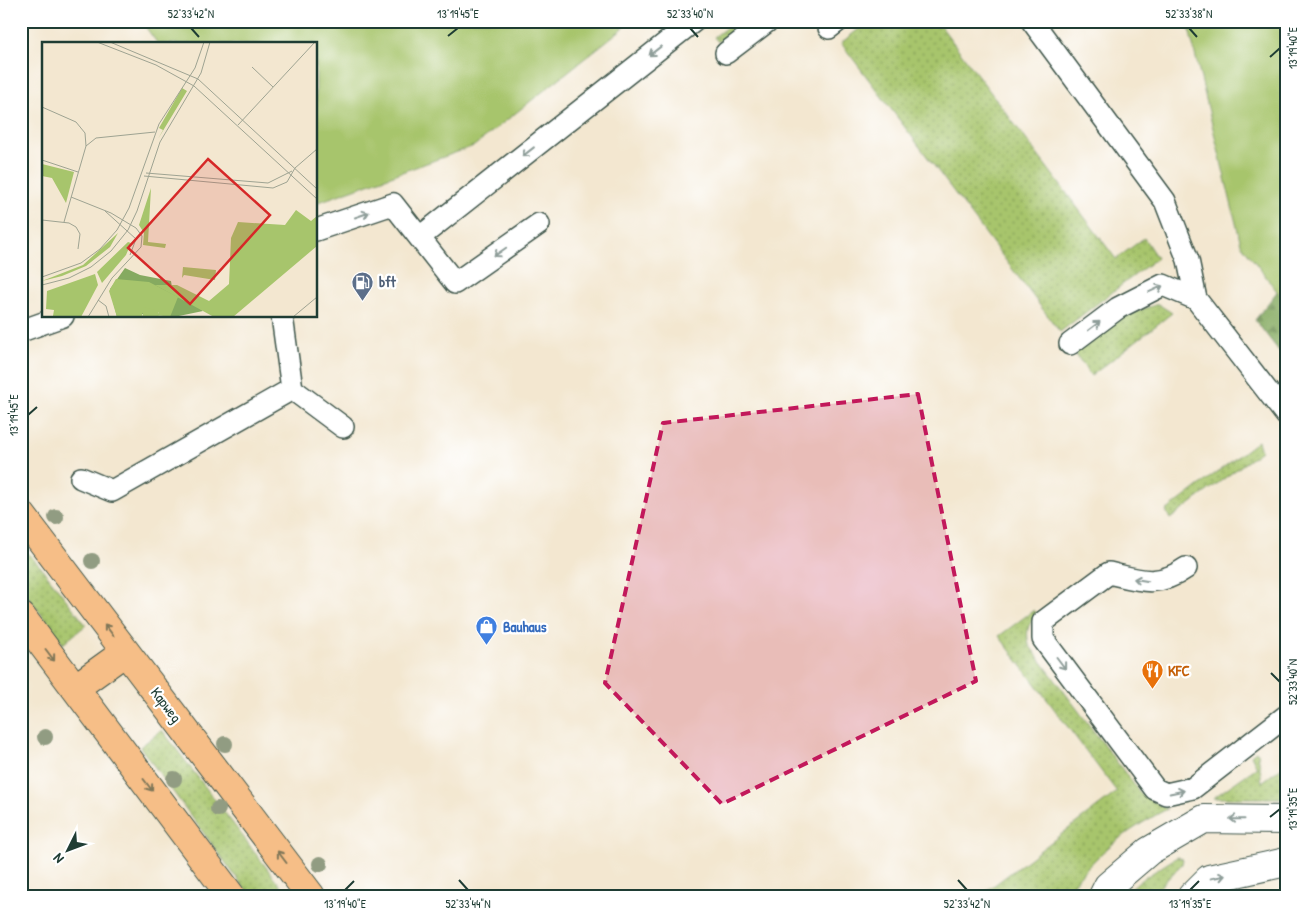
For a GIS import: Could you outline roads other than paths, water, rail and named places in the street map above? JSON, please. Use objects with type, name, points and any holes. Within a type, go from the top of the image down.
[{"type":"main road","name":"Kapweg","points":[[21,514],[311,896]]},
{"type":"main road","points":[[21,616],[231,896]]},
{"type":"main road","points":[[75,688],[125,652]]},
{"type":"street","points":[[1103,896],[1108,886],[1149,851],[1204,818],[1286,820]]},
{"type":"street","points":[[1192,896],[1209,879],[1286,862]]},
{"type":"lane","points":[[420,237],[694,21]]},
{"type":"lane","points":[[726,53],[768,21]]},
{"type":"lane","points":[[1032,21],[1165,201],[1188,260],[1196,299],[1286,415]]},
{"type":"lane","points":[[318,229],[393,204],[455,283],[540,224]]},
{"type":"lane","points":[[1070,344],[1118,308],[1163,285],[1196,299]]},
{"type":"lane","points":[[21,330],[57,318]]},
{"type":"lane","points":[[282,318],[292,389],[343,427]]},
{"type":"lane","points":[[81,478],[112,491],[292,389]]},
{"type":"lane","points":[[21,536],[56,560]]},
{"type":"lane","points":[[1186,568],[1172,578],[1145,581],[1109,572],[1043,622],[1043,639],[1156,789],[1166,794],[1193,788],[1286,716]]},
{"type":"place","name":"bft","points":[[363,301]]},
{"type":"place","name":"Bauhaus","points":[[487,646]]},
{"type":"place","name":"KFC","points":[[1152,690]]}]
